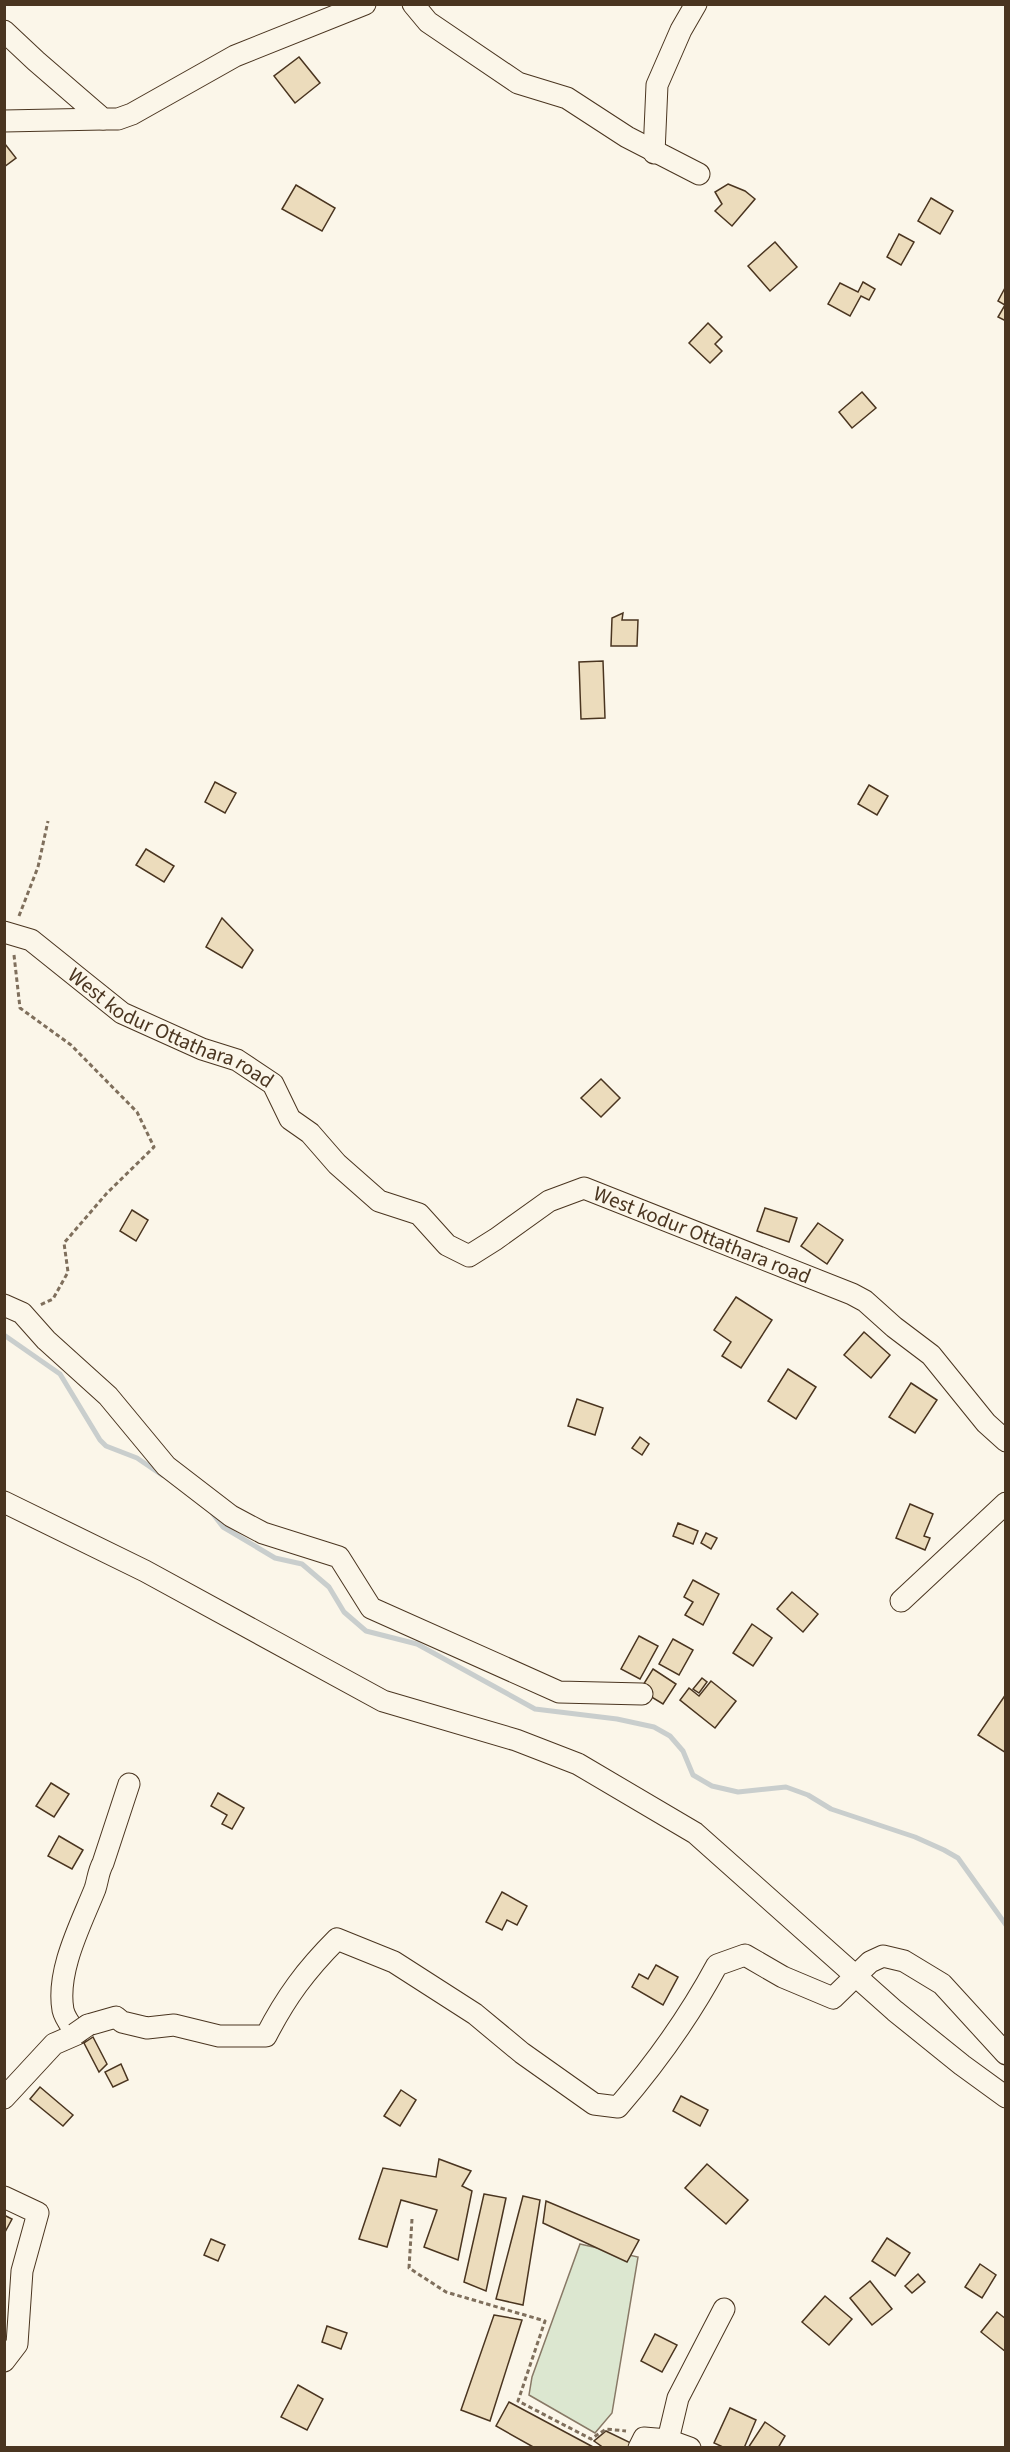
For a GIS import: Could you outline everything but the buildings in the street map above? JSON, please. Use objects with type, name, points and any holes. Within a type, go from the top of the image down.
[{"type":"street","points":[[4,121],[118,119],[132,114],[235,56],[365,4]]},
{"type":"street","points":[[413,4],[428,22],[518,84],[567,98],[654,153],[699,174]]},
{"type":"street","points":[[654,153],[657,85],[681,30],[696,4]]},
{"type":"street","points":[[4,31],[103,119]]},
{"type":"street","name":"West kodur Ottathara road","points":[[8,933],[31,940],[122,1013],[202,1049],[237,1060],[273,1084],[290,1119],[310,1133],[337,1164],[379,1201],[419,1214],[447,1245],[469,1256],[549,1201],[584,1188],[865,1301],[931,1355],[986,1423],[1005,1441]]},
{"type":"street","points":[[13,1309],[108,1396],[166,1466],[231,1516],[263,1533],[339,1557],[371,1608],[560,1692],[642,1694]]},
{"type":"street","points":[[4,1502],[145,1571],[383,1701],[516,1740],[578,1764],[695,1833],[856,1976],[962,2066],[1005,2097]]},
{"type":"street","points":[[902,1602],[1005,1503]]},
{"type":"street","points":[[79,2032],[77,2034],[68,2022],[63,2010],[66,1967],[74,1937],[96,1887],[97,1874],[107,1854],[129,1784]]},
{"type":"street","points":[[4,2098],[54,2044],[116,2017],[122,2022],[147,2028],[174,2025],[219,2036],[266,2037],[280,2009],[308,1968],[338,1939],[394,1962],[475,2014],[522,2053],[594,2104],[618,2107],[674,2037],[696,2004],[717,1965],[745,1955],[783,1977],[833,1998],[870,1962],[883,1956],[904,1961],[942,1984],[1005,2054]]},
{"type":"street","points":[[4,2197],[38,2213],[22,2271],[17,2344],[4,2361]]},
{"type":"street","points":[[668,2440],[678,2398],[724,2309]]},
{"type":"street","points":[[642,2443],[668,2440],[690,2448]]},
{"type":"path","points":[[13,1309],[53,1299],[68,1272],[64,1243],[107,1194],[154,1148],[137,1112],[71,1045],[20,1008],[8,933],[38,867],[48,821]]},
{"type":"path","points":[[412,2219],[409,2268],[446,2292],[545,2321],[518,2401],[591,2439],[606,2429],[630,2431],[642,2443]]},
{"type":"green space","points":[[580,2244],[638,2257],[612,2413],[595,2433],[529,2395],[532,2377]]},
{"type":"waterway","points":[[4,1335],[60,1374],[100,1440],[106,1446],[137,1458],[162,1475]]},
{"type":"waterway","points":[[213,1514],[223,1527],[275,1558],[302,1564],[329,1587],[344,1612],[366,1631],[417,1644],[535,1709],[617,1719],[654,1727],[670,1736],[683,1751],[693,1775],[712,1786],[738,1792],[786,1787],[808,1795],[831,1809],[915,1837],[944,1850],[958,1858],[1006,1925]]}]
